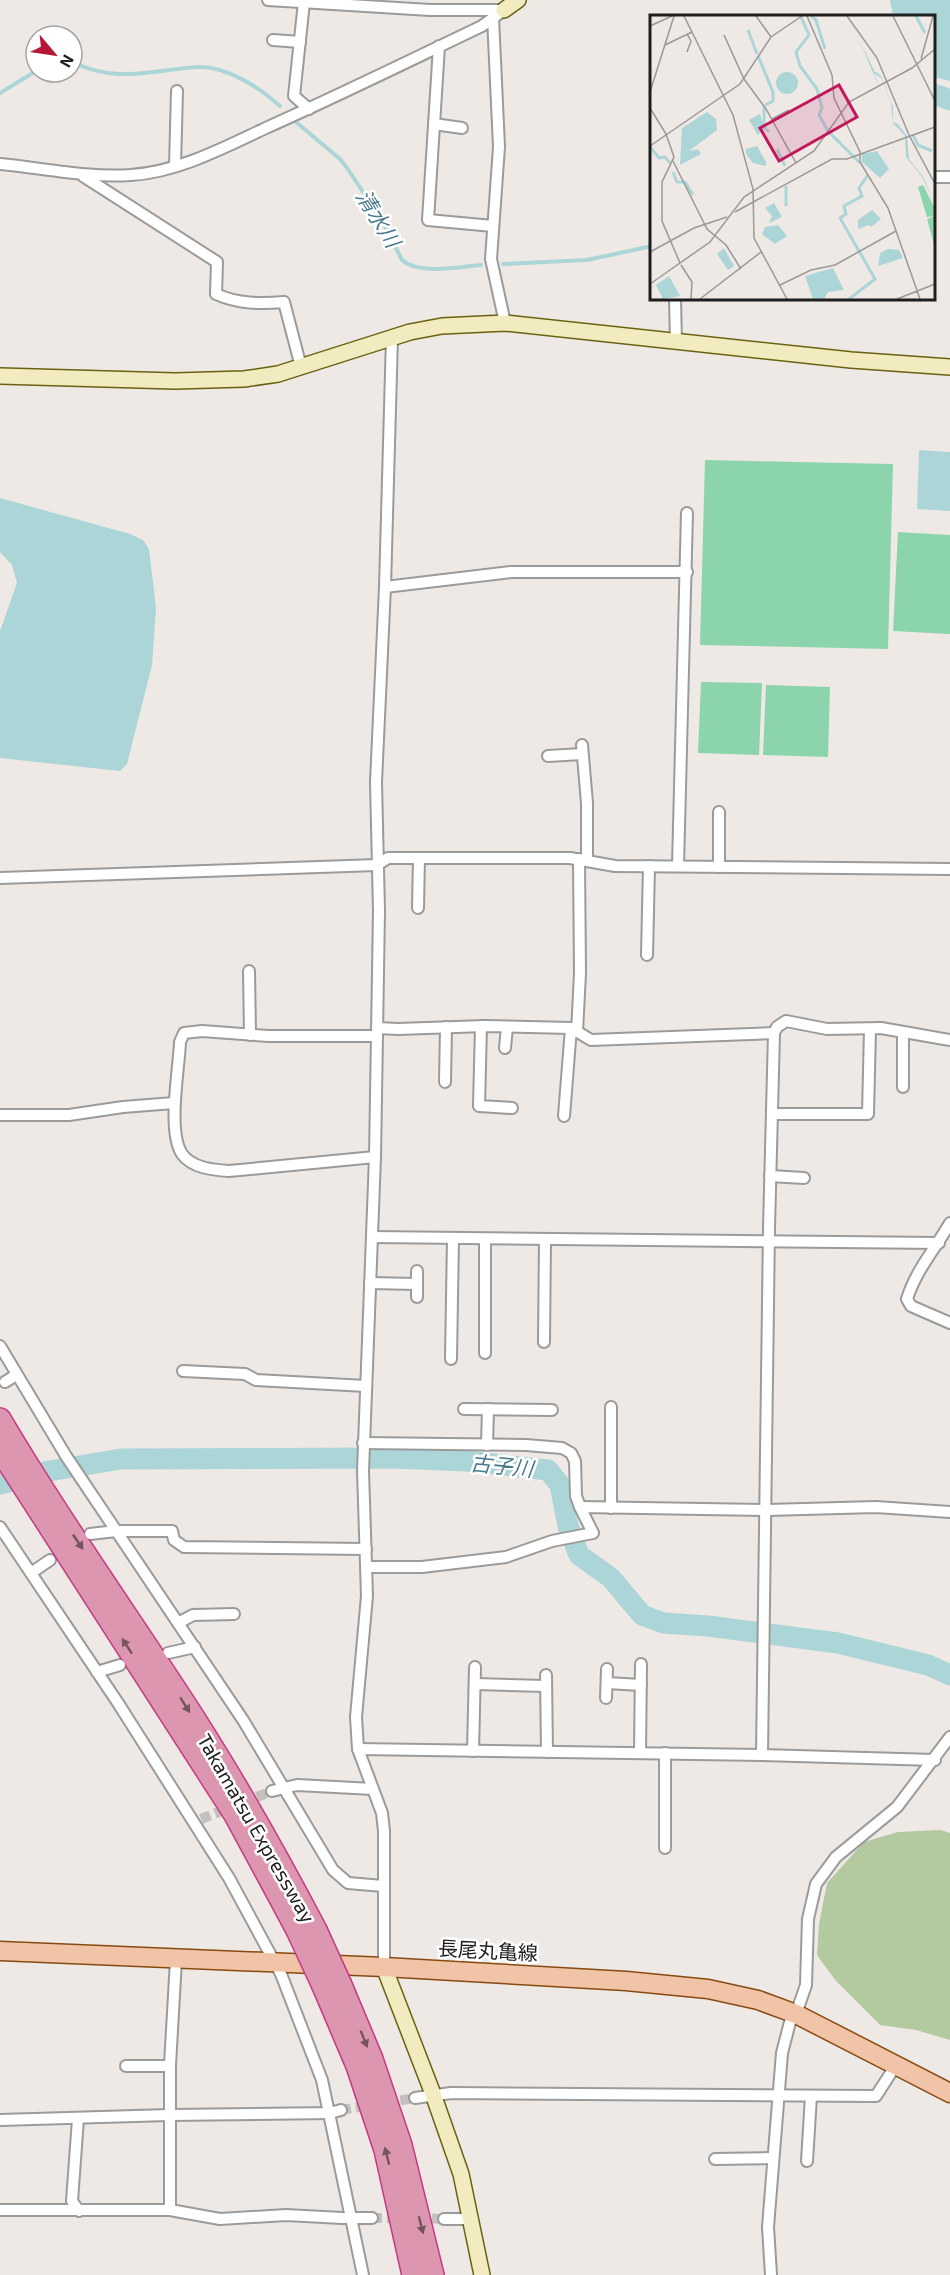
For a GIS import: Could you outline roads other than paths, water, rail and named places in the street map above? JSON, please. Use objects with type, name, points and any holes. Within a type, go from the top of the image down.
[{"type":"highway","name":"Takamatsu Expressway","points":[[0,1419],[8,1453],[178,1692],[267,1838],[332,1986],[372,2059],[401,2145],[433,2275]]},
{"type":"highway","name":"Takamatsu Expressway","points":[[332,1986],[386,2150],[413,2275]]},
{"type":"main road","name":"長尾丸亀線","points":[[0,1951],[384,1967],[626,1981],[708,1989],[758,2000],[796,2014],[950,2093]]},
{"type":"street","points":[[268,0],[498,14]]},
{"type":"street","points":[[0,164],[54,169],[83,175],[133,175],[175,166],[214,152],[309,109],[482,26],[518,0]]},
{"type":"street","points":[[304,2],[294,96],[309,109]]},
{"type":"street","points":[[498,14],[499,147],[492,268],[505,323]]},
{"type":"street","points":[[273,40],[300,42]]},
{"type":"street","points":[[440,46],[428,220],[493,226]]},
{"type":"street","points":[[175,166],[177,91]]},
{"type":"street","points":[[434,124],[462,128]]},
{"type":"street","points":[[83,175],[217,262],[216,294],[230,300],[284,302],[301,367]]},
{"type":"street","points":[[675,300],[676,343]]},
{"type":"street","points":[[0,376],[210,381],[278,374],[392,337],[442,326],[505,323],[676,343],[950,367]]},
{"type":"street","points":[[392,337],[385,587],[376,782],[375,1156],[363,1444],[367,1596],[356,1717],[358,1749],[382,1813],[384,1967],[461,2174],[482,2275]]},
{"type":"street","points":[[678,867],[687,513]]},
{"type":"street","points":[[385,587],[511,572],[687,572]]},
{"type":"street","points":[[548,756],[582,750],[587,803],[580,973],[564,1116]]},
{"type":"street","points":[[718,812],[719,867]]},
{"type":"street","points":[[0,878],[377,865],[388,858],[583,860],[615,866],[950,868]]},
{"type":"street","points":[[418,908],[419,858]]},
{"type":"street","points":[[647,955],[648,866]]},
{"type":"street","points":[[249,971],[250,1035]]},
{"type":"street","points":[[762,1755],[774,1033],[777,1027],[786,1021],[827,1029],[870,1029],[950,1040]]},
{"type":"street","points":[[375,1156],[229,1171],[206,1170],[183,1155],[177,1141],[174,1103],[180,1042],[184,1033],[202,1031],[250,1035],[377,1032],[480,1026],[574,1030],[591,1040],[774,1033]]},
{"type":"street","points":[[480,1026],[479,1106],[512,1108]]},
{"type":"street","points":[[445,1082],[446,1027]]},
{"type":"street","points":[[505,1048],[507,1027]]},
{"type":"street","points":[[772,1114],[868,1114],[870,1029]]},
{"type":"street","points":[[903,1032],[903,1087]]},
{"type":"street","points":[[0,1114],[69,1115],[123,1107],[174,1103]]},
{"type":"street","points":[[770,1176],[804,1178]]},
{"type":"street","points":[[950,1223],[939,1243],[922,1264],[907,1299],[911,1306],[950,1323]]},
{"type":"street","points":[[372,1237],[939,1243]]},
{"type":"street","points":[[451,1359],[453,1238]]},
{"type":"street","points":[[485,1239],[485,1353]]},
{"type":"street","points":[[544,1342],[545,1240]]},
{"type":"street","points":[[417,1271],[417,1297]]},
{"type":"street","points":[[370,1283],[417,1284]]},
{"type":"street","points":[[0,1346],[75,1470],[243,1720],[339,1877],[348,1883],[383,1886]]},
{"type":"street","points":[[183,1371],[245,1374],[256,1380],[366,1386]]},
{"type":"street","points":[[5,1383],[16,1375]]},
{"type":"street","points":[[611,1407],[611,1508]]},
{"type":"street","points":[[464,1409],[552,1410]]},
{"type":"street","points":[[487,1444],[488,1409]]},
{"type":"street","points":[[363,1444],[487,1444],[562,1448],[571,1453],[577,1469],[576,1496],[593,1533],[587,1536],[566,1538],[506,1557],[422,1568],[367,1567]]},
{"type":"street","points":[[580,1507],[766,1510],[876,1507],[950,1512]]},
{"type":"street","points":[[0,1527],[198,1821],[275,1963],[322,2080],[363,2275]]},
{"type":"street","points":[[90,1534],[116,1531],[172,1531],[174,1540],[184,1547],[366,1549]]},
{"type":"street","points":[[31,1573],[50,1560]]},
{"type":"street","points":[[178,1623],[193,1615],[234,1614]]},
{"type":"street","points":[[168,1653],[195,1647]]},
{"type":"street","points":[[640,1753],[641,1664]]},
{"type":"street","points":[[97,1672],[120,1665]]},
{"type":"street","points":[[472,1750],[475,1667]]},
{"type":"street","points":[[606,1698],[607,1669]]},
{"type":"street","points":[[474,1684],[546,1681],[547,1752]]},
{"type":"street","points":[[607,1683],[641,1685]]},
{"type":"street","points":[[771,2275],[768,2227],[782,2053],[790,2022],[796,2014],[806,1985],[808,1919],[816,1884],[836,1857],[897,1807],[950,1737]]},
{"type":"street","points":[[358,1749],[665,1753],[934,1760]]},
{"type":"street","points":[[665,1753],[665,1848]]},
{"type":"street","points":[[272,1791],[297,1785],[373,1789]]},
{"type":"street","points":[[170,2210],[170,2066],[176,1960]]},
{"type":"street","points":[[415,2098],[433,2094],[463,2093],[876,2096],[896,2065]]},
{"type":"street","points":[[126,2066],[170,2066]]},
{"type":"street","points":[[807,2161],[811,2096]]},
{"type":"street","points":[[0,2120],[330,2113],[341,2110]]},
{"type":"street","points":[[78,2119],[72,2201],[79,2211]]},
{"type":"street","points":[[715,2159],[773,2158]]},
{"type":"street","points":[[0,2210],[170,2210],[220,2219],[286,2215],[372,2218]]},
{"type":"street","points":[[444,2219],[471,2219]]},
{"type":"water","points":[[890,0],[950,0],[950,81],[935,77],[935,15],[893,15]]},
{"type":"water","points":[[919,450],[950,452],[950,511],[917,509]]},
{"type":"water","points":[[0,498],[130,534],[143,540],[149,549],[156,608],[152,665],[127,764],[120,771],[0,758],[0,631],[17,583],[12,565],[0,552]]},
{"type":"waterway","name":"清水川","points":[[84,67],[120,74],[198,67],[220,70],[242,79],[280,106]]},
{"type":"waterway","name":"清水川","points":[[0,93],[24,78]]},
{"type":"waterway","name":"清水川","points":[[935,94],[950,100]]},
{"type":"waterway","name":"清水川","points":[[296,122],[340,159],[347,168],[382,220],[402,260],[409,265],[429,269],[481,265]]},
{"type":"waterway","name":"清水川","points":[[503,264],[587,260],[650,246]]},
{"type":"waterway","name":"古子川","points":[[0,1484],[49,1471],[121,1459],[393,1458],[467,1461],[548,1470],[560,1485],[568,1526],[579,1555],[611,1578],[642,1615],[663,1623],[708,1626],[838,1643],[928,1665],[950,1675]]},
{"type":"tunnel","points":[[201,1819],[272,1791]]},
{"type":"tunnel","points":[[341,2110],[415,2098]]},
{"type":"tunnel","points":[[372,2218],[401,2218]]},
{"type":"tunnel","points":[[417,2218],[444,2219]]}]
